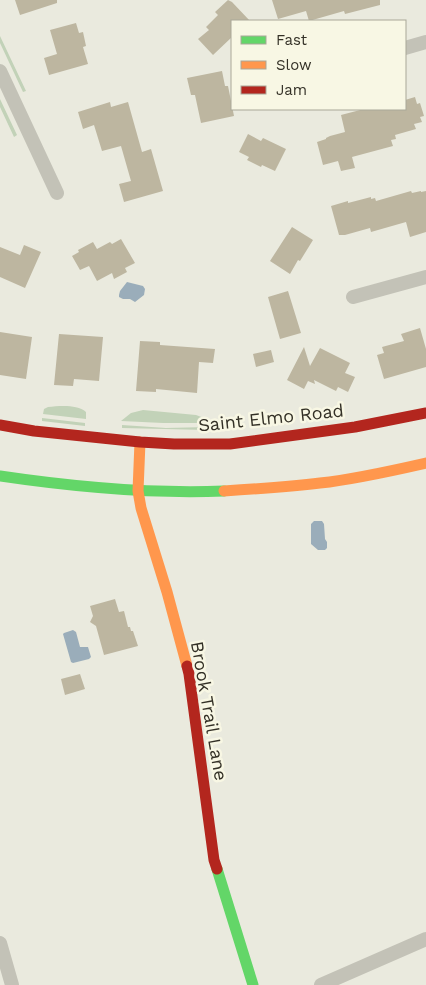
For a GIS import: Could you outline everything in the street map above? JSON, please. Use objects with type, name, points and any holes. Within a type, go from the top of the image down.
[{"type":"main road","name":"Saint Elmo Road","points":[[0,425],[41,432],[140,442],[230,444],[355,427],[426,412]]},
{"type":"main road","name":"Brook Trail Lane","points":[[140,442],[138,491],[141,508],[183,649],[214,860],[253,985]]},
{"type":"main road","points":[[0,476],[60,485],[138,491],[212,491],[308,484],[363,476],[426,463]]},
{"type":"street","points":[[406,48],[426,42]]},
{"type":"street","points":[[0,71],[57,193]]},
{"type":"street","points":[[353,296],[426,277]]},
{"type":"street","points":[[321,985],[426,938]]},
{"type":"street","points":[[0,944],[12,985]]},
{"type":"green space","points":[[0,36],[26,91],[23,92],[0,43]]},
{"type":"green space","points":[[0,99],[17,135],[14,137],[0,107]]},
{"type":"green space","points":[[68,406],[82,409],[86,412],[86,419],[43,414],[44,409]]},
{"type":"green space","points":[[143,410],[196,415],[204,418],[209,423],[121,421],[131,413]]},
{"type":"green space","points":[[42,418],[85,423],[85,426],[42,421]]},
{"type":"green space","points":[[122,425],[166,428],[208,427],[207,430],[122,428]]},
{"type":"water","points":[[127,282],[143,286],[145,289],[144,295],[135,302],[119,297],[120,291]]},
{"type":"water","points":[[314,521],[322,521],[324,524],[327,542],[325,550],[318,550],[311,544],[311,524]]},
{"type":"water","points":[[73,630],[76,632],[80,647],[88,647],[91,657],[89,659],[71,662],[63,634]]},
{"type":"building","points":[[15,0],[57,0],[57,3],[20,15]]},
{"type":"building","points":[[228,0],[249,20],[231,20],[231,38],[213,55],[198,39],[209,30],[206,27],[218,15],[215,12]]},
{"type":"building","points":[[272,0],[380,0],[380,5],[345,14],[344,11],[309,20],[306,11],[278,19]]},
{"type":"building","points":[[76,23],[79,33],[83,32],[86,46],[83,47],[88,64],[49,75],[44,58],[57,54],[50,30]]},
{"type":"building","points":[[222,71],[225,86],[228,86],[231,110],[233,110],[234,116],[201,123],[195,95],[191,95],[187,78]]},
{"type":"building","points":[[415,97],[417,104],[420,103],[424,116],[420,117],[422,122],[414,124],[416,129],[395,135],[396,139],[391,140],[393,146],[352,157],[355,168],[341,171],[338,161],[323,165],[317,142],[345,132],[341,115],[360,110],[406,110],[406,100]]},
{"type":"building","points":[[110,102],[111,107],[128,102],[142,152],[151,149],[163,191],[124,202],[119,184],[131,181],[121,146],[102,151],[94,125],[83,129],[78,112]]},
{"type":"building","points":[[248,134],[261,141],[263,138],[286,149],[275,171],[247,160],[249,157],[239,152]]},
{"type":"building","points":[[411,191],[412,193],[426,191],[426,232],[410,237],[406,222],[371,232],[370,228],[339,235],[331,206],[371,197],[371,199],[375,198],[376,201]]},
{"type":"building","points":[[292,227],[313,240],[290,274],[270,261]]},
{"type":"building","points":[[121,239],[135,263],[125,268],[127,272],[114,279],[112,273],[97,281],[89,266],[80,270],[72,256],[79,252],[78,250],[93,242],[97,249]]},
{"type":"building","points":[[24,245],[41,252],[25,288],[0,277],[0,247],[20,255]]},
{"type":"building","points":[[288,291],[301,333],[280,339],[268,297]]},
{"type":"building","points":[[420,328],[426,349],[426,367],[384,379],[377,355],[384,353],[382,347],[404,341],[401,334]]},
{"type":"building","points":[[0,332],[32,337],[26,379],[0,375]]},
{"type":"building","points":[[59,334],[103,337],[99,381],[74,379],[73,386],[54,385]]},
{"type":"building","points":[[140,341],[160,342],[160,345],[215,349],[213,363],[199,362],[197,393],[156,389],[156,392],[136,391]]},
{"type":"building","points":[[304,347],[310,366],[320,348],[350,363],[345,373],[355,377],[348,392],[338,387],[336,391],[314,380],[315,384],[308,381],[304,389],[287,380]]},
{"type":"building","points":[[271,350],[274,362],[256,367],[253,354]]},
{"type":"building","points":[[115,599],[119,612],[124,611],[128,627],[133,631],[138,646],[104,655],[96,626],[90,622],[93,616],[90,606]]},
{"type":"building","points":[[80,674],[85,689],[65,695],[61,679]]},
{"type":"traffic: fast","points":[[0,476],[112,489],[224,491]]},
{"type":"traffic: fast","points":[[217,869],[253,985]]},
{"type":"traffic: slow","points":[[140,442],[138,491],[141,508],[187,666]]},
{"type":"traffic: slow","points":[[224,491],[333,481],[426,463]]},
{"type":"traffic: jam","points":[[0,425],[34,431],[140,442],[230,444],[355,427],[426,413]]},
{"type":"traffic: jam","points":[[187,666],[214,860],[217,869]]}]
